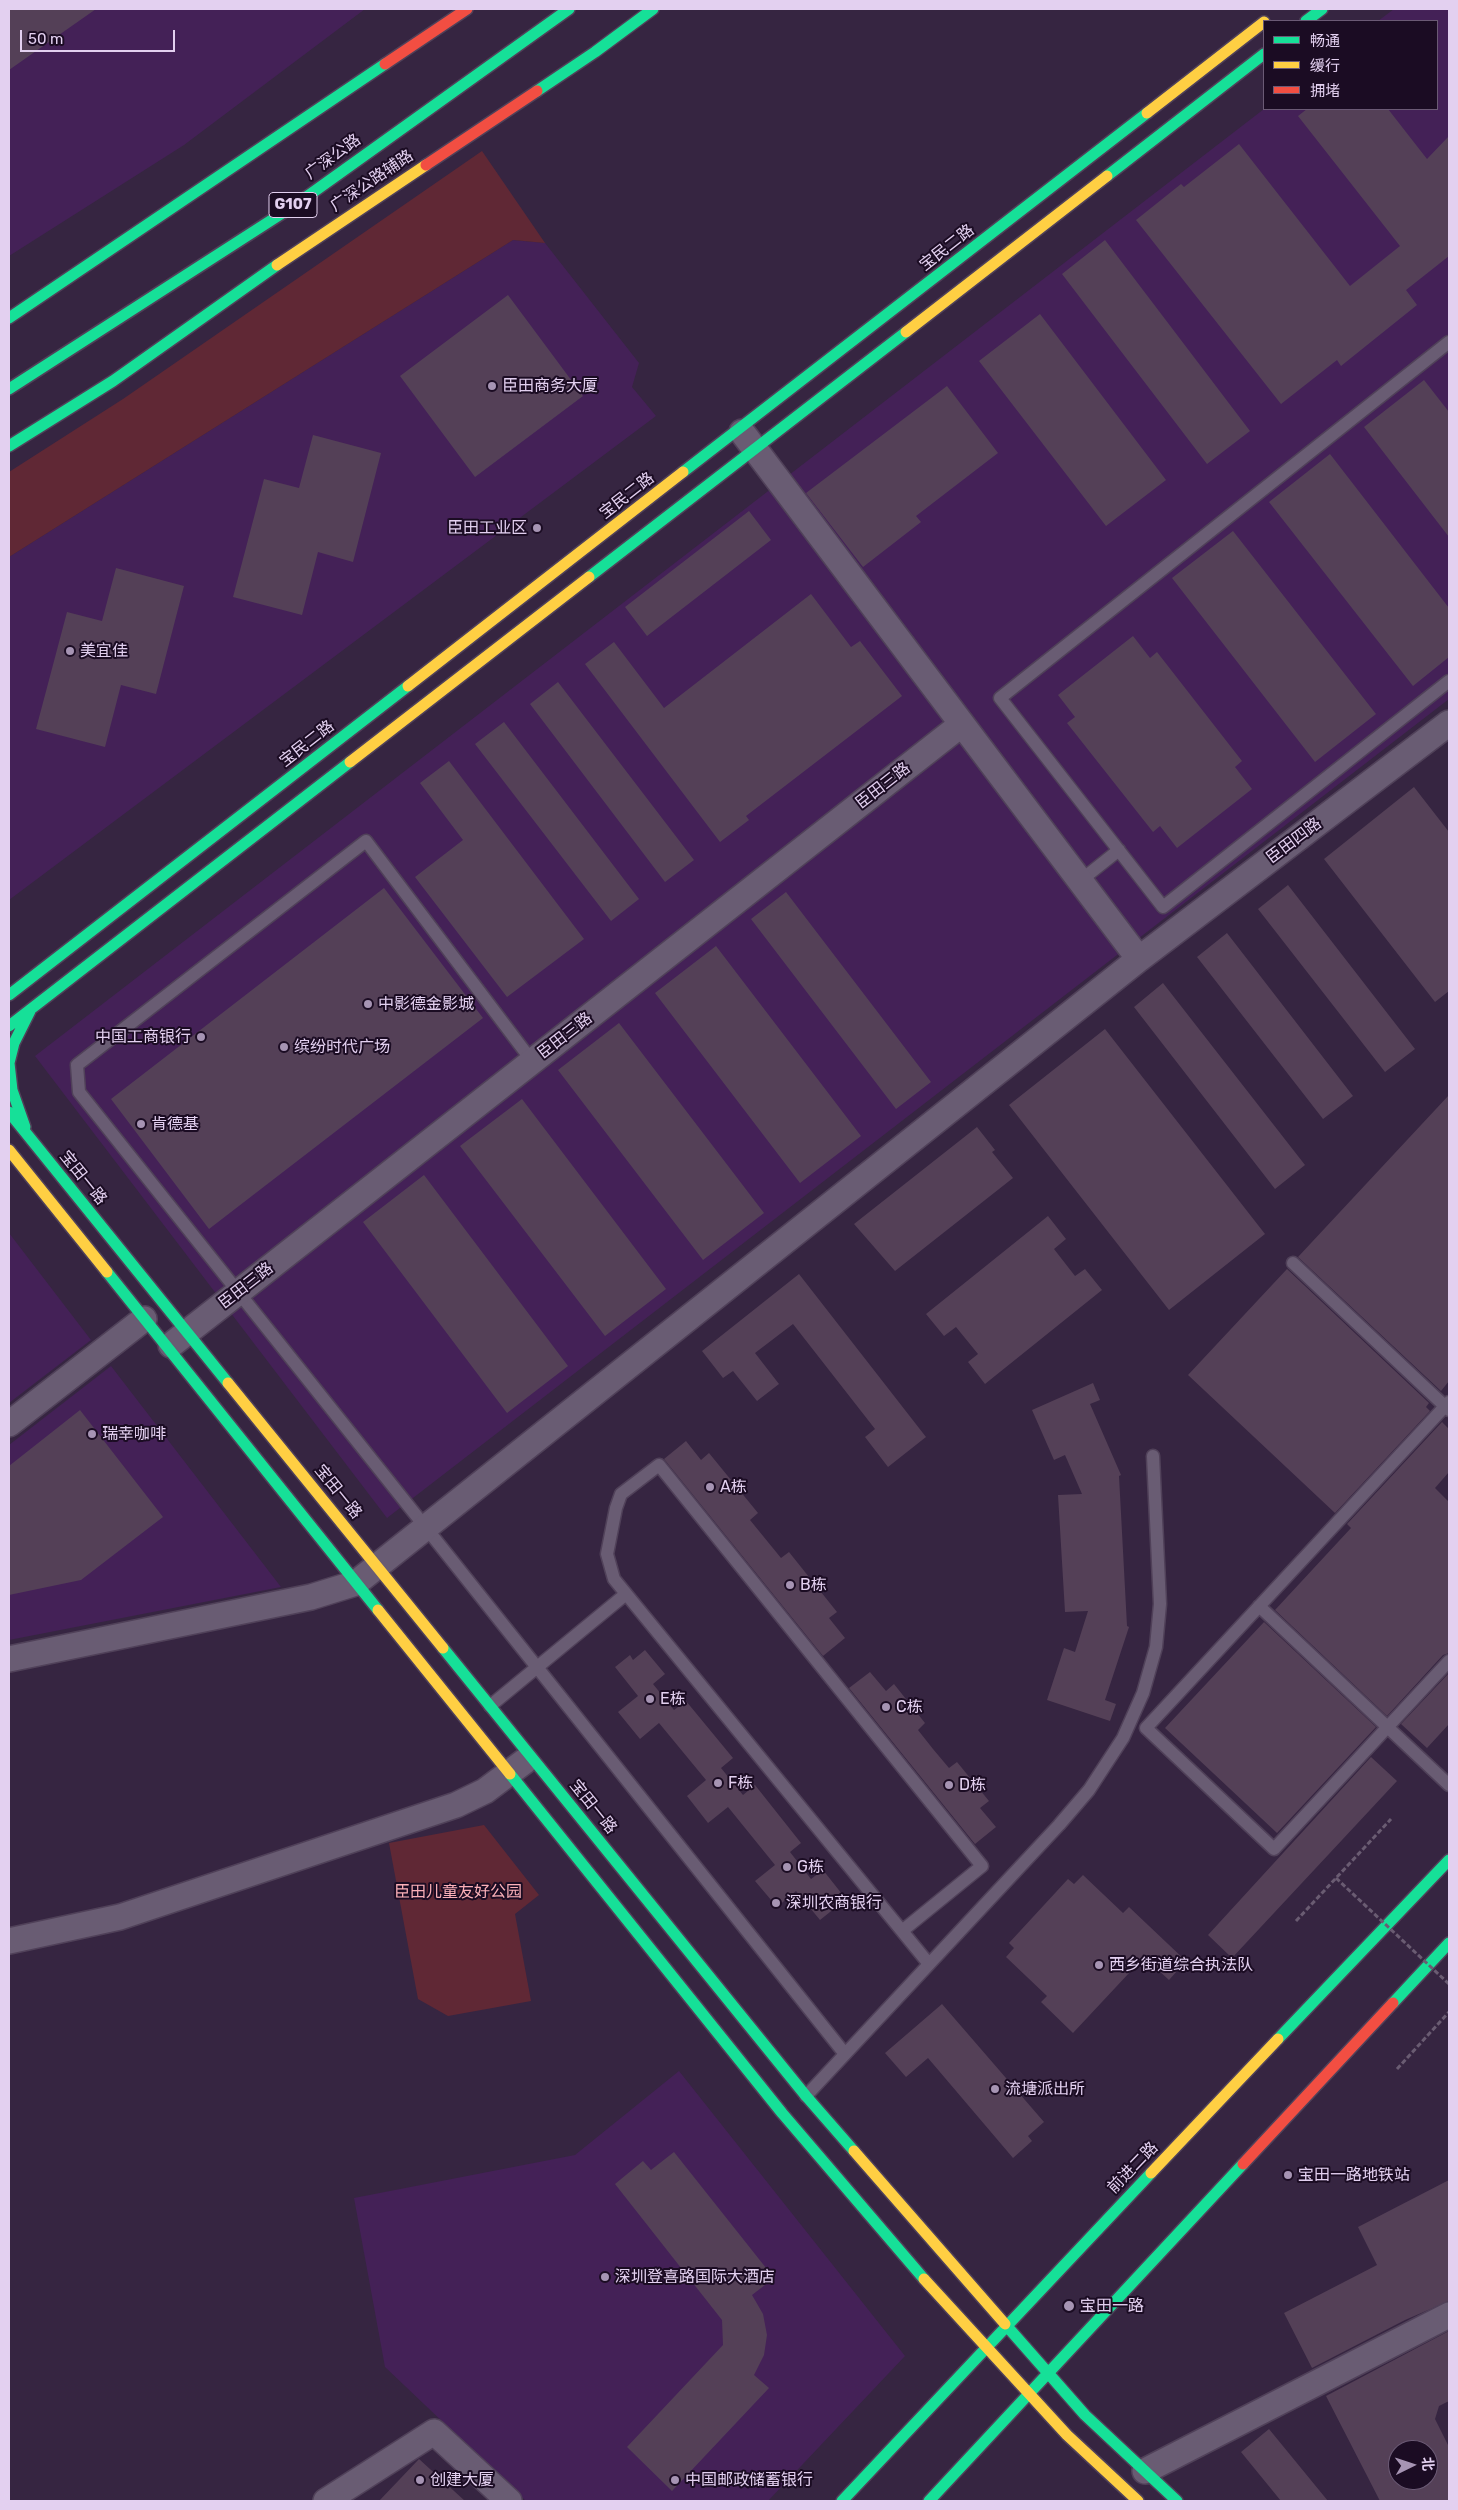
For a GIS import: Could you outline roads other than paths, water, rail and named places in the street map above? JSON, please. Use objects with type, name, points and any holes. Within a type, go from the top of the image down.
[{"type":"main road","points":[[425,38],[452,9]]},
{"type":"main road","points":[[9,318],[466,9]]},
{"type":"main road","name":"广深公路","points":[[9,389],[298,203],[569,9]]},
{"type":"main road","name":"广深公路辅路","points":[[9,446],[113,381],[322,234],[595,52],[653,9]]},
{"type":"main road","points":[[1307,20],[1322,9]]},
{"type":"main road","name":"宝民二路","points":[[1267,20],[1276,13]]},
{"type":"main road","name":"宝民二路","points":[[9,1026],[31,1009],[141,908],[740,429],[1263,24]]},
{"type":"main road","name":"宝民二路","points":[[9,995],[141,908],[754,449],[1263,55]]},
{"type":"main road","points":[[31,1009],[14,1043],[9,1062],[12,1090],[31,1139]]},
{"type":"main road","name":"宝田一路","points":[[9,1112],[806,2096],[1085,2415],[1177,2501]]},
{"type":"main road","points":[[10,1152],[782,2113],[940,2297],[1067,2435],[1138,2501]]},
{"type":"main road","name":"前进二路","points":[[842,2501],[986,2346],[1449,1860]]},
{"type":"main road","points":[[929,2501],[1449,1942]]},
{"type":"street","points":[[740,429],[1139,959]]},
{"type":"street","name":"臣田四路","points":[[9,1659],[302,1599],[356,1582],[1139,959],[1449,723]]},
{"type":"street","name":"臣田三路","points":[[168,1348],[962,724]]},
{"type":"street","points":[[9,1424],[144,1318]]},
{"type":"street","points":[[9,1941],[120,1917],[456,1805],[485,1791],[531,1757]]},
{"type":"street","points":[[1144,2471],[1449,2315]]},
{"type":"street","points":[[326,2501],[434,2432],[509,2501]]},
{"type":"lane","points":[[1449,342],[1000,698],[1164,907],[1449,681]]},
{"type":"lane","points":[[532,1061],[366,842],[77,1064],[79,1092],[845,2054]]},
{"type":"lane","points":[[1080,881],[1119,850]]},
{"type":"lane","points":[[1293,1262],[1448,1406],[1146,1728],[1274,1849],[1449,1661]]},
{"type":"lane","points":[[806,2096],[1089,1790],[1122,1738],[1143,1693],[1156,1647],[1160,1604],[1153,1456]]},
{"type":"lane","points":[[902,1931],[982,1866],[659,1465],[622,1494],[616,1508],[607,1554],[614,1579],[626,1594],[929,1964]]},
{"type":"lane","points":[[490,1706],[626,1594]]},
{"type":"lane","points":[[1259,1606],[1449,1785]]},
{"type":"place","name":"臣田商务大厦","points":[[492,386]]},
{"type":"place","name":"臣田工业区","points":[[537,528]]},
{"type":"place","name":"美宜佳","points":[[70,651]]},
{"type":"place","name":"中影德金影城","points":[[368,1004]]},
{"type":"place","name":"中国工商银行","points":[[201,1037]]},
{"type":"place","name":"缤纷时代广场","points":[[284,1047]]},
{"type":"place","name":"肯德基","points":[[141,1124]]},
{"type":"place","name":"瑞幸咖啡","points":[[92,1434]]},
{"type":"place","name":"A栋","points":[[710,1487]]},
{"type":"place","name":"B栋","points":[[790,1585]]},
{"type":"place","name":"E栋","points":[[650,1699]]},
{"type":"place","name":"C栋","points":[[886,1707]]},
{"type":"place","name":"F栋","points":[[718,1783]]},
{"type":"place","name":"D栋","points":[[949,1785]]},
{"type":"place","name":"G栋","points":[[787,1867]]},
{"type":"place","name":"深圳农商银行","points":[[776,1903]]},
{"type":"place","name":"西乡街道综合执法队","points":[[1099,1965]]},
{"type":"place","name":"流塘派出所","points":[[995,2089]]},
{"type":"place","name":"宝田一路地铁站","points":[[1288,2175]]},
{"type":"place","name":"深圳登喜路国际大酒店","points":[[605,2277]]},
{"type":"place","name":"宝田一路","points":[[1069,2306]]},
{"type":"place","name":"创建大厦","points":[[420,2480]]},
{"type":"place","name":"中国邮政储蓄银行","points":[[675,2480]]},
{"type":"park label","name":"臣田儿童友好公园","points":[[458,1892]]}]
